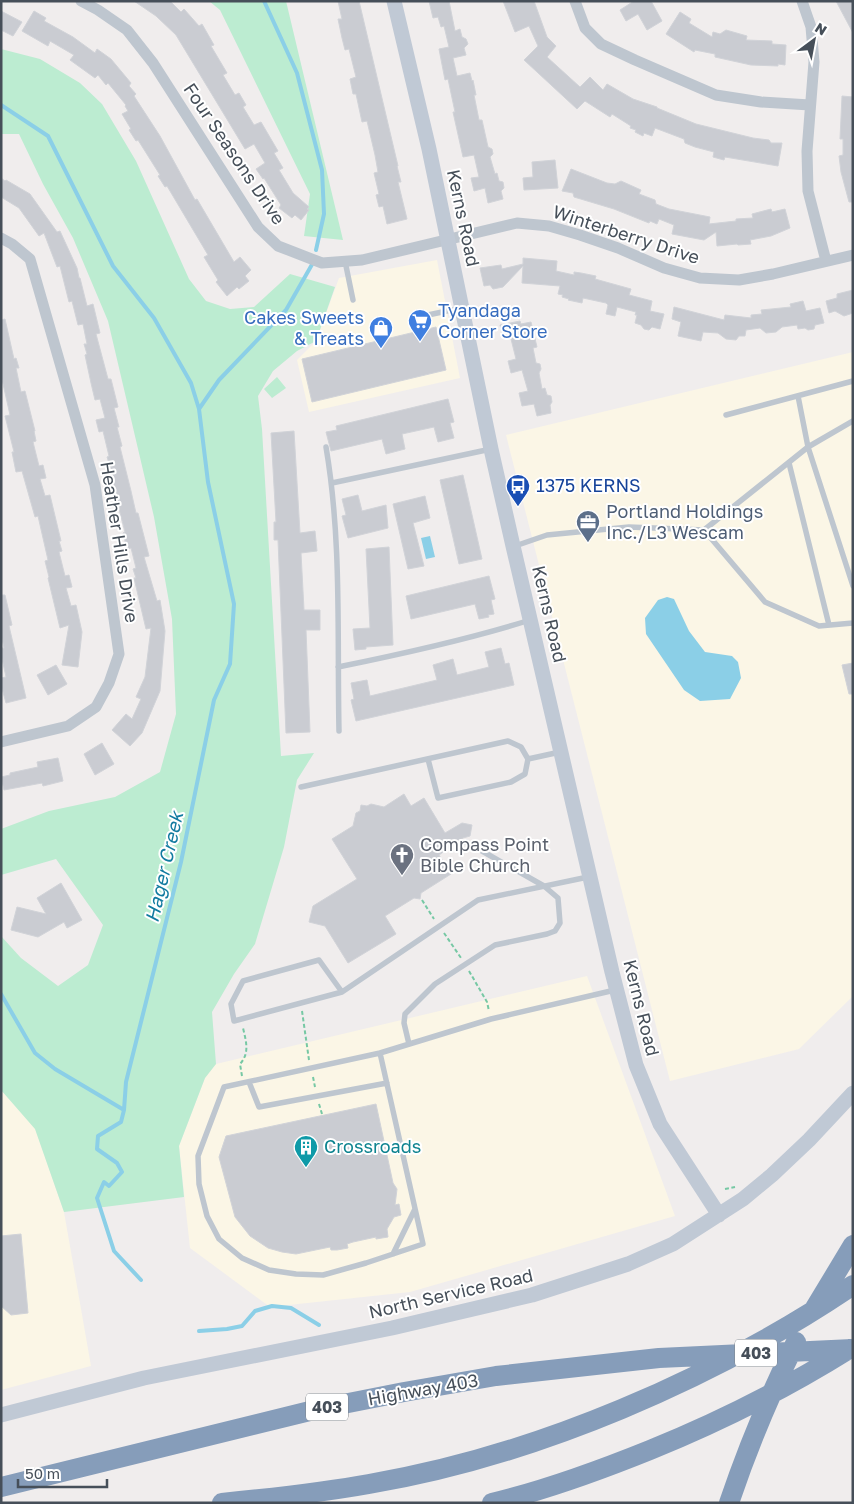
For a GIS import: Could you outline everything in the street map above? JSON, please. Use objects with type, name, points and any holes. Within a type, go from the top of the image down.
[{"type":"highway","points":[[729,1503],[745,1456],[800,1333],[853,1245]]},
{"type":"highway","points":[[222,1503],[279,1498],[370,1484],[452,1466],[513,1448],[606,1415],[681,1383],[756,1344],[824,1305],[853,1285]]},
{"type":"highway","points":[[492,1503],[557,1485],[612,1466],[669,1442],[729,1416],[853,1348]]},
{"type":"highway","name":"Highway 403","points":[[1,1487],[308,1412],[404,1392],[496,1376],[659,1358],[853,1348]]},
{"type":"street","name":"Four Seasons Drive","points":[[81,1],[127,30],[152,62],[258,227],[278,246],[322,263],[362,260],[448,238]]},
{"type":"street","name":"Kerns Road","points":[[394,1],[448,238],[513,546],[636,1065],[660,1124],[719,1215]]},
{"type":"street","points":[[575,1],[585,28],[601,44],[635,60],[716,95],[761,102],[810,106]]},
{"type":"street","points":[[802,1],[811,27],[814,62],[807,151],[808,192],[826,261]]},
{"type":"street","name":"Winterberry Drive","points":[[448,238],[517,223],[549,226],[590,238],[664,268],[700,278],[739,280],[853,255]]},
{"type":"street","name":"Heather Hills Drive","points":[[1,238],[30,258],[93,476],[119,654],[109,683],[96,707],[68,726],[1,742]]},
{"type":"street","name":"North Service Road","points":[[1,1415],[144,1378],[392,1328],[532,1295],[628,1264],[673,1244],[743,1199],[772,1176],[853,1093]]},
{"type":"lane","points":[[345,261],[353,300]]},
{"type":"lane","points":[[428,315],[462,308]]},
{"type":"lane","points":[[726,415],[853,381]]},
{"type":"lane","points":[[798,396],[808,447],[853,586]]},
{"type":"lane","points":[[513,546],[547,535],[630,527],[704,530],[808,447],[853,421]]},
{"type":"lane","points":[[326,447],[332,483],[338,551],[338,731]]},
{"type":"lane","points":[[332,483],[491,449]]},
{"type":"lane","points":[[789,463],[828,625]]},
{"type":"lane","points":[[704,530],[764,602],[819,626],[853,623]]},
{"type":"lane","points":[[338,667],[441,645],[492,632],[531,619]]},
{"type":"lane","points":[[301,787],[428,758],[508,741],[521,747],[528,759],[525,774],[511,782],[438,798],[428,758]]},
{"type":"lane","points":[[528,759],[562,752]]},
{"type":"lane","points":[[409,1044],[404,1023],[405,1014],[435,984],[495,945],[547,934],[555,931],[560,923],[558,898],[544,886],[466,842]]},
{"type":"lane","points":[[342,992],[319,960],[243,981],[231,1004],[234,1021],[342,992],[478,900],[590,876]]},
{"type":"lane","points":[[380,1053],[423,1244],[323,1275],[269,1270],[242,1258],[219,1239],[207,1216],[199,1184],[198,1156],[224,1087],[380,1053],[491,1019],[617,990]]},
{"type":"lane","points":[[248,1082],[259,1107],[387,1083]]},
{"type":"lane","points":[[393,1254],[415,1209]]},
{"type":"path","points":[[300,1004],[311,1068],[322,1114]]},
{"type":"path","points":[[240,1064],[246,1056],[247,1049],[242,1019]]},
{"type":"shaded area","points":[[437,260],[460,378],[309,412],[297,360],[316,341],[339,278]]},
{"type":"shaded area","points":[[853,352],[853,996],[799,1049],[670,1081],[506,435]]},
{"type":"shaded area","points":[[587,976],[675,1216],[410,1292],[270,1307],[190,1248],[179,1146],[205,1078],[216,1064]]},
{"type":"shaded area","points":[[1,1090],[35,1128],[64,1212],[91,1366],[1,1390]]},
{"type":"green space","points":[[209,1],[286,1],[343,240],[304,236],[310,194],[220,10]]},
{"type":"green space","points":[[1,49],[40,59],[80,83],[102,104],[136,161],[189,279],[206,301],[230,309],[254,307],[290,274],[335,287],[316,341],[297,351],[273,371],[258,396],[262,429],[281,756],[314,753],[297,780],[284,847],[255,944],[234,974],[212,1012],[216,1064],[205,1078],[179,1146],[184,1197],[64,1212],[35,1129],[1,1090],[1,936],[21,958],[58,986],[88,965],[103,925],[56,859],[1,875],[1,829],[49,811],[115,797],[160,772],[176,714],[172,619],[154,517],[108,321],[73,238],[43,184],[19,134],[1,134]]},
{"type":"green space","points":[[277,377],[286,388],[272,398],[264,389]]},
{"type":"water","points":[[430,536],[435,557],[426,559],[421,538]]},
{"type":"water","points":[[667,597],[674,599],[689,631],[705,652],[732,656],[738,662],[741,678],[730,699],[700,701],[684,690],[646,634],[645,618],[658,600]]},
{"type":"building","points":[[134,1],[170,1],[181,12],[184,9],[199,26],[202,24],[214,45],[211,46],[227,73],[223,75],[235,95],[239,93],[246,105],[243,107],[254,125],[261,122],[278,151],[274,153],[283,168],[279,170],[293,193],[309,207],[307,209],[309,210],[301,220],[295,215],[292,218],[279,208],[281,205],[256,169],[265,163],[254,144],[245,149],[176,35],[156,16]]},
{"type":"building","points":[[338,1],[359,1],[398,166],[401,182],[398,182],[407,219],[387,224],[383,206],[379,207],[376,195],[379,194],[374,173],[378,172],[375,155],[367,121],[362,122],[356,94],[353,94],[350,79],[356,77],[349,49],[345,50],[342,38],[338,19],[342,19]]},
{"type":"building","points":[[429,1],[449,1],[455,31],[460,29],[462,37],[466,39],[468,44],[464,48],[466,55],[453,58],[457,76],[470,73],[473,80],[479,120],[482,120],[488,147],[492,149],[493,154],[490,157],[495,174],[497,173],[499,181],[503,182],[504,188],[501,191],[503,199],[488,203],[485,188],[474,191],[471,178],[479,177],[474,155],[463,157],[448,79],[445,80],[439,49],[449,47],[444,26],[441,27],[438,17],[433,18]]},
{"type":"building","points":[[503,1],[534,1],[547,37],[556,46],[547,57],[580,87],[590,77],[603,90],[607,84],[633,99],[696,124],[769,140],[771,143],[782,143],[778,166],[725,157],[724,160],[713,157],[714,152],[685,143],[684,139],[655,128],[652,136],[644,133],[643,136],[612,114],[610,117],[585,101],[577,109],[524,60],[538,46],[529,26],[515,32]]},
{"type":"building","points":[[634,1],[651,1],[662,21],[647,30],[638,14],[626,21],[620,10]]},
{"type":"building","points":[[836,1],[853,1],[853,33]]},
{"type":"building","points":[[1,11],[22,22],[13,36],[1,30]]},
{"type":"building","points":[[34,11],[46,18],[44,21],[73,37],[95,53],[97,49],[111,59],[131,83],[129,86],[136,94],[134,96],[160,136],[195,200],[197,199],[234,262],[240,257],[251,270],[245,276],[249,281],[239,289],[237,287],[227,296],[216,282],[218,280],[204,257],[208,255],[167,186],[165,187],[158,176],[160,175],[138,140],[136,141],[129,130],[131,129],[122,114],[128,111],[126,105],[108,83],[106,85],[98,75],[95,78],[70,60],[74,55],[50,41],[48,46],[22,31]]},
{"type":"building","points":[[680,12],[691,19],[689,23],[712,37],[713,32],[720,34],[726,30],[747,36],[746,40],[772,41],[772,44],[786,45],[785,65],[751,65],[715,57],[715,54],[695,50],[694,52],[666,34]]},
{"type":"building","points":[[842,96],[853,97],[853,202],[849,202],[839,156],[843,155],[843,139],[840,139]]},
{"type":"building","points":[[555,160],[558,188],[524,190],[523,178],[533,177],[532,162]]},
{"type":"building","points":[[571,169],[607,183],[615,184],[621,181],[641,190],[639,194],[655,200],[656,204],[669,209],[710,217],[709,224],[753,218],[752,214],[771,209],[772,212],[785,209],[790,228],[771,236],[750,240],[751,244],[738,245],[717,246],[716,232],[704,240],[672,234],[674,225],[659,219],[657,224],[650,221],[649,223],[614,209],[574,197],[573,193],[562,191]]},
{"type":"building","points":[[1,178],[30,194],[57,232],[60,231],[77,268],[87,306],[93,304],[100,333],[96,334],[118,407],[114,408],[122,446],[120,447],[136,513],[138,513],[149,556],[144,557],[157,601],[160,600],[165,631],[160,691],[142,733],[130,746],[112,730],[126,714],[132,719],[141,699],[136,697],[145,677],[151,628],[146,629],[134,578],[136,578],[133,569],[136,568],[131,548],[127,549],[123,533],[125,532],[108,467],[110,466],[107,457],[109,456],[103,431],[99,432],[96,420],[105,418],[100,399],[95,400],[91,383],[85,355],[87,354],[84,344],[87,344],[83,324],[78,325],[72,301],[69,302],[60,266],[57,267],[44,233],[39,236],[19,208],[1,197]]},
{"type":"building","points":[[523,258],[557,261],[556,271],[574,275],[574,272],[596,276],[595,279],[631,289],[629,295],[652,301],[650,311],[664,314],[660,329],[652,327],[649,330],[644,329],[641,325],[635,323],[636,312],[617,307],[615,316],[606,314],[608,305],[606,303],[583,298],[582,303],[568,300],[562,297],[563,295],[558,294],[560,286],[522,283],[523,266],[503,287],[493,289],[490,285],[484,286],[480,268],[501,265],[502,269],[523,264]]},
{"type":"building","points":[[853,290],[853,313],[844,316],[835,311],[829,313],[826,301],[837,298],[837,294]]},
{"type":"building","points":[[803,301],[806,311],[820,308],[824,323],[815,325],[814,329],[808,330],[805,328],[798,329],[797,325],[782,327],[776,332],[766,333],[760,328],[746,330],[745,336],[739,336],[736,340],[726,339],[718,333],[703,332],[701,341],[678,336],[681,322],[672,319],[674,307],[724,320],[725,315],[751,318],[751,315],[762,314],[761,310],[791,307],[790,304]]},
{"type":"building","points":[[5,319],[14,359],[16,358],[19,368],[16,368],[21,392],[25,391],[35,431],[36,441],[33,442],[39,466],[43,465],[46,478],[40,479],[45,496],[50,495],[61,541],[59,541],[62,551],[59,552],[65,576],[69,575],[72,587],[66,588],[71,606],[76,605],[82,632],[78,667],[62,665],[69,625],[60,628],[48,578],[45,561],[48,560],[38,516],[35,517],[22,471],[16,472],[12,452],[14,452],[5,416],[10,415],[1,375],[1,320]]},
{"type":"building","points":[[520,321],[521,324],[531,322],[537,347],[533,348],[536,363],[540,364],[541,369],[539,373],[542,389],[545,388],[547,395],[551,396],[551,413],[537,416],[534,404],[522,406],[519,393],[528,391],[522,370],[511,373],[508,361],[516,359],[510,335],[503,337],[500,325]]},
{"type":"building","points":[[436,327],[446,370],[312,402],[302,359]]},
{"type":"building","points":[[448,399],[454,422],[450,423],[454,438],[438,442],[434,427],[402,434],[405,449],[386,454],[382,439],[331,451],[326,432],[337,430],[336,426]]},
{"type":"building","points":[[294,431],[300,533],[315,531],[317,551],[301,553],[304,610],[320,610],[320,630],[306,630],[310,732],[286,733],[278,540],[274,540],[274,522],[276,522],[271,433]]},
{"type":"building","points":[[463,475],[482,559],[459,564],[440,480]]},
{"type":"building","points":[[358,495],[362,511],[386,505],[388,528],[348,538],[342,516],[346,515],[342,499]]},
{"type":"building","points":[[425,496],[430,518],[413,523],[424,566],[408,569],[393,504]]},
{"type":"building","points":[[389,547],[393,645],[366,647],[366,649],[355,650],[353,629],[370,628],[366,549]]},
{"type":"building","points":[[489,576],[495,599],[491,600],[494,614],[488,615],[489,617],[479,619],[475,604],[411,619],[406,596]]},
{"type":"building","points":[[1,595],[5,595],[12,625],[9,626],[26,698],[6,703],[1,685],[1,678],[6,677],[1,654],[1,648],[4,648],[1,634]]},
{"type":"building","points":[[501,648],[505,664],[509,663],[514,685],[356,721],[351,700],[354,699],[351,683],[367,680],[370,696],[437,680],[433,665],[453,659],[457,675],[489,667],[485,652]]},
{"type":"building","points":[[853,663],[853,694],[849,694],[842,665]]},
{"type":"building","points":[[56,665],[67,684],[48,695],[37,675]]},
{"type":"building","points":[[102,743],[114,764],[95,775],[84,754]]},
{"type":"building","points":[[58,758],[63,781],[43,786],[42,783],[4,790],[1,777],[10,775],[10,773],[38,767],[37,762]]},
{"type":"building","name":"Compass Point Bible Church","points":[[404,794],[411,806],[424,798],[445,833],[462,823],[472,825],[470,836],[463,838],[439,855],[451,874],[421,893],[420,899],[414,898],[385,916],[396,934],[348,963],[325,926],[309,922],[313,906],[357,879],[332,839],[353,826],[356,813],[360,811],[361,805],[367,806],[371,804],[384,807]]},
{"type":"building","points":[[61,883],[82,920],[67,928],[64,922],[38,937],[11,930],[17,907],[46,914],[37,898]]},
{"type":"building","name":"Crossroads","points":[[376,1104],[393,1183],[397,1189],[395,1205],[399,1204],[401,1215],[394,1217],[387,1229],[388,1237],[376,1239],[376,1237],[353,1242],[347,1244],[348,1248],[331,1250],[330,1247],[296,1254],[268,1248],[250,1236],[235,1217],[219,1157],[226,1136]]},
{"type":"building","points":[[21,1234],[28,1313],[11,1315],[1,1306],[1,1236]]},
{"type":"waterway","points":[[264,1],[297,73],[322,170],[324,214],[316,250]]},
{"type":"waterway","name":"Hager Creek","points":[[1,105],[48,136],[113,266],[154,318],[191,383],[199,409],[208,482],[234,604],[230,664],[214,700],[181,862],[126,1082],[121,1122],[98,1136],[97,1149],[117,1163],[122,1172],[109,1186],[104,1182],[97,1198],[114,1251],[141,1280]]},
{"type":"waterway","points":[[199,409],[219,380],[286,310],[314,261]]},
{"type":"waterway","points":[[1,994],[35,1053],[55,1069],[124,1110]]},
{"type":"waterway","name":"Hager Creek","points":[[199,1331],[242,1326],[255,1311],[272,1306],[291,1308],[319,1325]]},
{"type":"place","name":"Tyandaga Corner Store","points":[[420,342]]},
{"type":"place","name":"Cakes Sweets & Treats","points":[[381,349]]},
{"type":"place","name":"1375 KERNS","points":[[518,507]]},
{"type":"place","name":"Portland Holdings Inc./L3 Wescam","points":[[588,543]]},
{"type":"place","name":"Compass Point Bible Church","points":[[402,876]]},
{"type":"place","name":"Crossroads","points":[[306,1168]]}]
